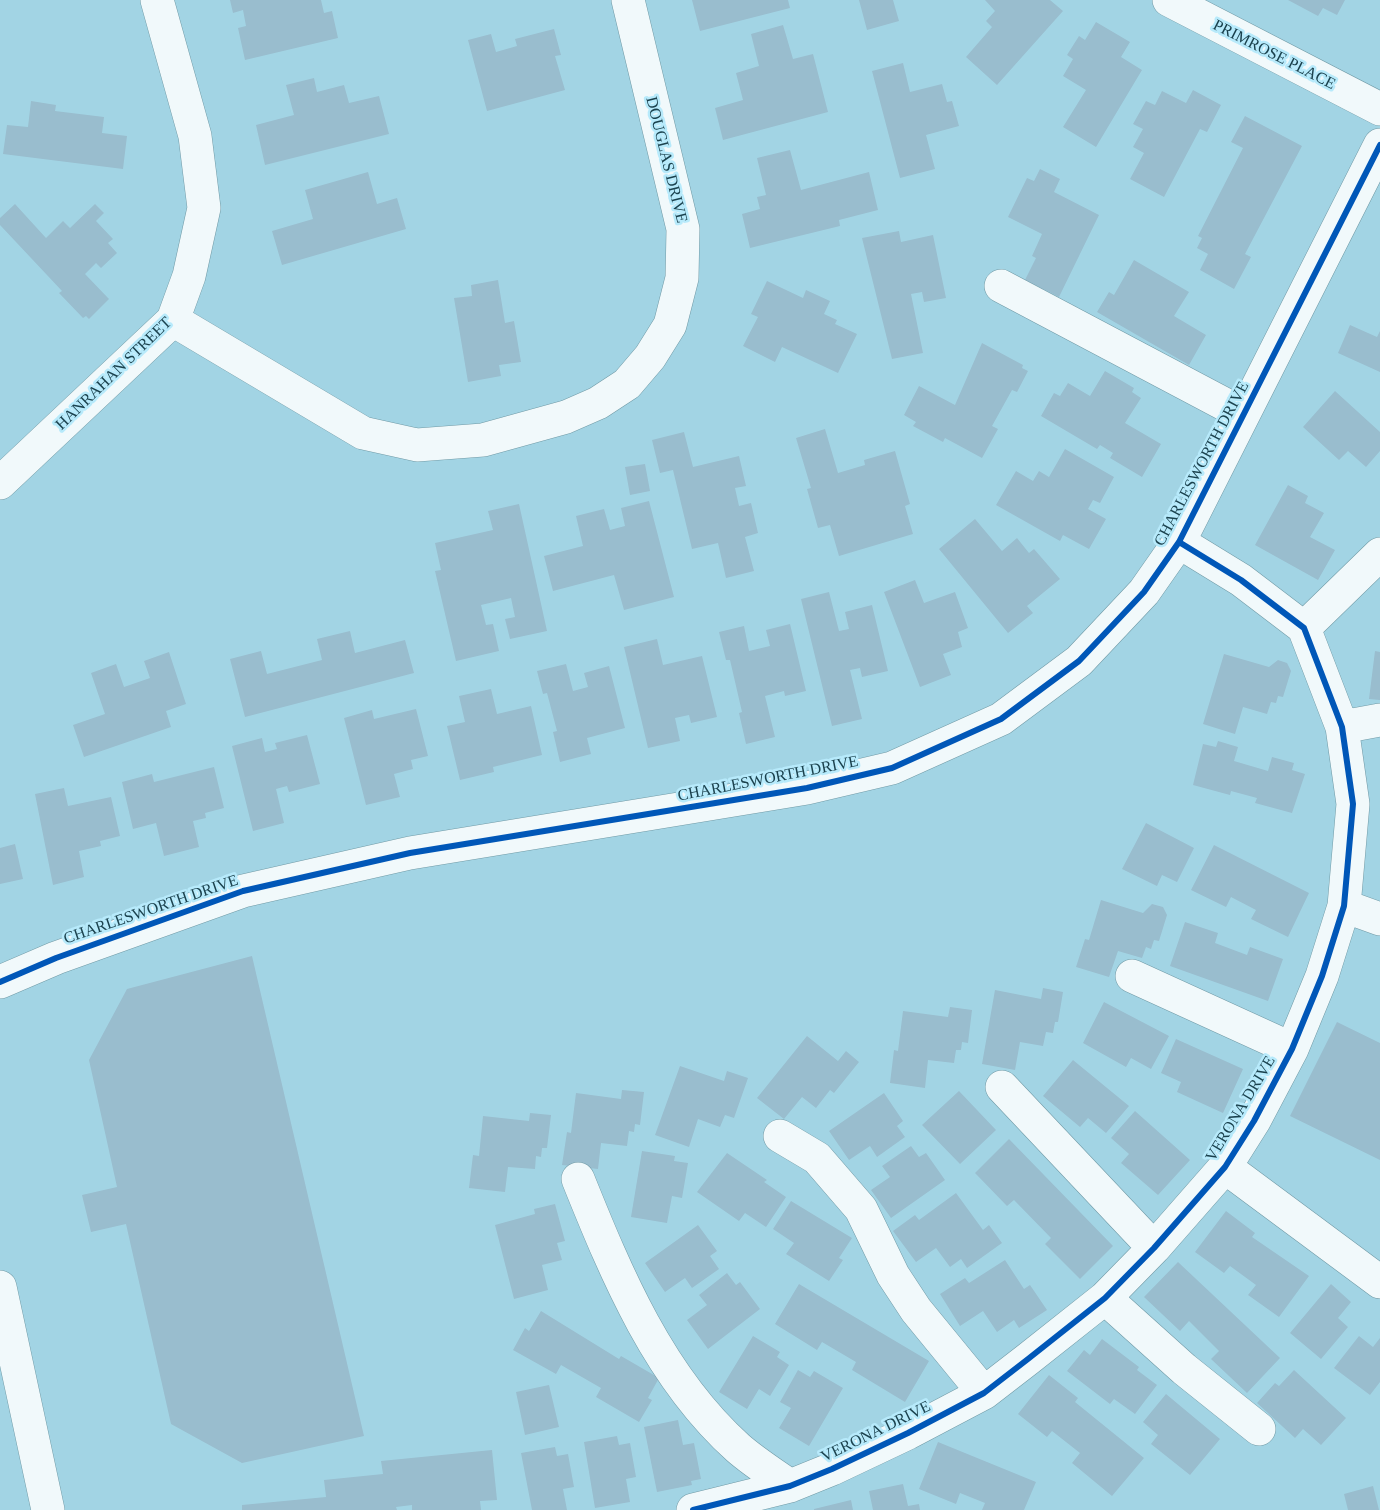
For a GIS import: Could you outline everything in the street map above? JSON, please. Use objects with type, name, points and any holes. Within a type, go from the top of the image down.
[{"type":"street","name":"HANRAHAN STREET","points":[[0,483],[173,320],[189,276],[204,208],[195,136],[157,0]]},
{"type":"street","name":"DOUGLAS DRIVE","points":[[173,320],[363,433],[417,445],[483,440],[566,417],[597,403],[627,384],[650,357],[670,325],[682,278],[683,229],[628,0]]},
{"type":"street","name":"PRIMROSE PLACE","points":[[1168,0],[1380,109]]},
{"type":"street","name":"CHARLESWORTH DRIVE","points":[[0,982],[56,958],[243,891],[410,853],[807,788],[891,768],[1001,719],[1078,661],[1144,592],[1179,542],[1380,145]]},
{"type":"street","points":[[1001,286],[1244,414]]},
{"type":"street","points":[[1179,542],[1241,580],[1304,628],[1330,606],[1367,563],[1380,554]]},
{"type":"street","name":"VERONA DRIVE","points":[[693,1510],[790,1486],[909,1433],[984,1393],[1105,1298],[1154,1248],[1225,1167],[1254,1121],[1292,1049],[1322,976],[1344,906],[1353,804],[1342,727],[1304,628]]},
{"type":"street","points":[[1342,727],[1380,720]]},
{"type":"street","points":[[1344,906],[1380,919]]},
{"type":"street","points":[[1132,976],[1292,1049]]},
{"type":"street","points":[[1002,1087],[1154,1248]]},
{"type":"street","points":[[780,1136],[817,1158],[855,1202],[893,1275],[984,1393]]},
{"type":"street","points":[[1225,1167],[1380,1282]]},
{"type":"street","points":[[578,1179],[614,1268],[652,1340],[690,1396],[739,1449],[790,1486]]},
{"type":"street","points":[[0,1287],[48,1510]]},
{"type":"street","points":[[1105,1298],[1184,1369],[1259,1430]]},
{"type":"building","points":[[230,0],[321,0],[324,13],[332,11],[338,38],[245,60],[238,28],[246,26],[243,10],[233,13]]},
{"type":"building","points":[[692,0],[788,0],[790,8],[700,31]]},
{"type":"building","points":[[859,0],[893,0],[899,21],[867,30]]},
{"type":"building","points":[[985,0],[1050,0],[1063,11],[997,85],[966,57],[992,27],[986,21],[995,11]]},
{"type":"building","points":[[1288,0],[1345,0],[1337,15],[1323,8],[1318,16]]},
{"type":"building","points":[[1096,22],[1130,42],[1121,57],[1142,70],[1096,147],[1063,127],[1086,90],[1063,76],[1073,59],[1067,55],[1079,36],[1085,40]]},
{"type":"building","points":[[783,25],[793,59],[813,54],[828,112],[723,140],[715,108],[743,100],[736,73],[759,66],[751,34]]},
{"type":"building","points":[[554,29],[561,55],[555,56],[565,90],[487,111],[468,40],[491,34],[496,52],[517,46],[515,39]]},
{"type":"building","points":[[903,63],[910,92],[942,84],[947,102],[952,101],[959,126],[926,135],[935,169],[900,178],[872,71]]},
{"type":"building","points":[[314,78],[317,92],[344,85],[349,103],[379,96],[389,134],[265,165],[256,125],[294,115],[286,85]]},
{"type":"building","points":[[1193,90],[1221,105],[1207,132],[1200,129],[1164,197],[1130,179],[1144,153],[1133,147],[1143,129],[1133,124],[1146,101],[1155,105],[1162,91],[1186,103]]},
{"type":"building","points":[[31,101],[56,105],[55,111],[104,117],[102,133],[127,136],[123,169],[3,154],[7,125],[28,127]]},
{"type":"building","points":[[1245,116],[1302,146],[1245,254],[1251,257],[1234,289],[1200,270],[1208,254],[1197,248],[1202,238],[1198,236],[1243,148],[1231,142]]},
{"type":"building","points":[[790,150],[801,190],[869,172],[878,210],[839,220],[840,226],[750,248],[742,214],[760,209],[757,197],[766,195],[757,158]]},
{"type":"building","points":[[1040,169],[1060,179],[1054,192],[1099,215],[1059,297],[1025,280],[1036,258],[1032,256],[1042,234],[1008,217],[1027,178],[1034,181]]},
{"type":"building","points":[[368,172],[377,204],[397,198],[406,229],[282,265],[272,231],[313,219],[305,190]]},
{"type":"building","points":[[15,204],[46,238],[63,221],[70,228],[95,204],[104,213],[96,221],[113,239],[108,243],[117,253],[101,268],[96,263],[85,274],[109,299],[89,319],[86,316],[83,318],[59,293],[62,291],[0,225],[0,218]]},
{"type":"building","points":[[899,231],[901,242],[933,235],[946,298],[924,302],[922,292],[911,294],[923,353],[892,359],[862,238]]},
{"type":"building","points":[[1134,260],[1189,292],[1174,316],[1206,335],[1189,365],[1097,312],[1109,292],[1114,295]]},
{"type":"building","points":[[498,280],[505,323],[514,321],[521,362],[499,365],[501,376],[468,382],[454,298],[472,296],[471,285]]},
{"type":"building","points":[[767,281],[803,298],[806,290],[830,301],[824,314],[837,320],[835,324],[857,334],[838,373],[782,347],[775,362],[743,346],[758,317],[751,314]]},
{"type":"building","points":[[1350,325],[1377,337],[1380,331],[1380,372],[1338,353]]},
{"type":"building","points":[[982,343],[1023,365],[1022,368],[1028,371],[1017,392],[1012,390],[992,426],[998,429],[982,458],[945,438],[943,442],[913,426],[916,422],[904,415],[919,386],[955,405]]},
{"type":"building","points":[[1105,371],[1134,388],[1132,392],[1141,398],[1125,423],[1161,444],[1142,477],[1110,458],[1113,453],[1100,445],[1097,449],[1041,416],[1054,393],[1060,396],[1068,383],[1090,396]]},
{"type":"building","points":[[1335,391],[1380,432],[1380,451],[1366,467],[1348,451],[1339,460],[1303,427]]},
{"type":"building","points":[[825,429],[838,473],[865,465],[864,460],[895,451],[910,504],[905,506],[913,534],[839,556],[830,525],[818,528],[807,489],[811,488],[796,438]]},
{"type":"building","points":[[684,432],[693,467],[739,456],[746,486],[735,488],[739,506],[751,503],[758,533],[745,537],[754,571],[726,578],[718,543],[692,549],[673,470],[660,473],[652,440]]},
{"type":"building","points":[[1065,449],[1114,477],[1100,503],[1093,500],[1088,509],[1106,519],[1089,549],[1063,535],[1060,541],[996,505],[1016,471],[1033,481],[1039,471],[1049,477]]},
{"type":"building","points":[[645,464],[650,491],[630,495],[625,467]]},
{"type":"building","points":[[1288,485],[1308,496],[1305,503],[1324,513],[1310,537],[1335,550],[1318,580],[1255,545]]},
{"type":"building","points":[[649,501],[674,597],[624,610],[614,575],[553,591],[544,556],[583,546],[576,516],[604,509],[610,530],[625,526],[621,508]]},
{"type":"building","points":[[519,504],[547,631],[510,639],[505,619],[515,617],[511,598],[481,605],[486,625],[493,624],[499,651],[456,661],[435,571],[441,570],[435,543],[493,530],[488,511]]},
{"type":"building","points":[[975,519],[1002,551],[1017,538],[1029,553],[1034,549],[1060,579],[1027,606],[1033,613],[1008,633],[939,549]]},
{"type":"building","points":[[915,580],[924,603],[955,592],[968,628],[958,632],[962,647],[943,654],[951,675],[920,687],[884,592]]},
{"type":"building","points":[[829,592],[839,631],[849,629],[845,612],[872,605],[888,671],[862,677],[860,668],[850,670],[862,719],[832,726],[801,599]]},
{"type":"building","points":[[790,624],[806,691],[785,696],[784,691],[765,696],[775,737],[746,744],[739,713],[742,712],[730,660],[726,660],[719,632],[744,626],[749,651],[770,646],[766,630]]},
{"type":"building","points":[[350,631],[355,653],[405,640],[414,673],[245,717],[230,659],[261,651],[267,674],[322,660],[317,639]]},
{"type":"building","points":[[657,639],[663,665],[702,656],[717,717],[691,723],[689,715],[675,718],[680,741],[648,748],[624,647]]},
{"type":"building","points":[[1375,651],[1380,652],[1380,700],[1369,699]]},
{"type":"building","points":[[169,652],[186,704],[166,711],[171,727],[84,757],[73,725],[105,714],[91,673],[116,664],[124,687],[150,678],[144,661]]},
{"type":"building","points":[[1224,654],[1269,667],[1278,660],[1287,663],[1291,671],[1283,697],[1278,696],[1276,703],[1271,702],[1267,714],[1243,707],[1235,734],[1203,724]]},
{"type":"building","points":[[566,664],[573,691],[588,687],[584,673],[609,666],[625,728],[587,738],[591,754],[560,762],[553,732],[557,731],[547,693],[543,694],[537,671]]},
{"type":"building","points":[[491,689],[497,714],[531,706],[542,755],[493,767],[494,772],[460,780],[447,726],[465,722],[459,696]]},
{"type":"building","points":[[416,709],[428,756],[411,760],[413,769],[394,774],[400,797],[366,805],[344,718],[372,710],[374,719]]},
{"type":"building","points":[[307,735],[320,784],[289,792],[287,786],[276,789],[284,823],[253,831],[232,746],[262,738],[265,752],[277,749],[275,743]]},
{"type":"building","points":[[1218,741],[1238,747],[1234,761],[1268,771],[1272,757],[1294,763],[1292,770],[1305,774],[1292,813],[1255,803],[1257,798],[1231,791],[1230,795],[1193,785],[1203,744],[1216,747]]},
{"type":"building","points":[[214,767],[224,808],[205,813],[206,818],[193,821],[199,847],[164,856],[156,823],[133,829],[122,782],[152,774],[154,782]]},
{"type":"building","points":[[64,788],[68,806],[111,797],[120,836],[100,841],[101,846],[79,851],[84,877],[53,885],[35,794]]},
{"type":"building","points":[[1146,823],[1194,848],[1177,882],[1162,875],[1157,886],[1122,869]]},
{"type":"building","points":[[15,844],[23,879],[0,884],[0,848]]},
{"type":"building","points":[[1214,845],[1309,893],[1288,937],[1251,919],[1256,910],[1231,897],[1226,907],[1191,890]]},
{"type":"building","points":[[1101,900],[1143,913],[1152,904],[1163,907],[1167,915],[1159,941],[1154,940],[1151,949],[1146,947],[1142,958],[1118,951],[1109,977],[1076,967],[1085,939],[1089,940]]},
{"type":"building","points":[[1185,922],[1218,933],[1215,943],[1247,955],[1250,947],[1283,959],[1268,1001],[1170,966]]},
{"type":"building","points":[[252,956],[364,1436],[242,1463],[171,1424],[126,1224],[91,1232],[82,1195],[117,1187],[89,1060],[127,989]]},
{"type":"building","points":[[1043,988],[1063,992],[1058,1022],[1055,1022],[1053,1033],[1046,1032],[1043,1046],[1020,1042],[1015,1070],[982,1064],[995,990],[1041,999]]},
{"type":"building","points":[[1104,1002],[1169,1036],[1151,1069],[1131,1058],[1126,1067],[1083,1043]]},
{"type":"building","points":[[950,1007],[972,1010],[968,1043],[962,1042],[961,1050],[956,1050],[954,1063],[928,1060],[925,1088],[890,1083],[894,1050],[898,1051],[903,1011],[948,1017]]},
{"type":"building","points":[[1337,1022],[1380,1043],[1380,1160],[1290,1116]]},
{"type":"building","points":[[807,1036],[838,1061],[846,1051],[859,1062],[834,1093],[830,1090],[816,1108],[802,1097],[784,1119],[757,1098]]},
{"type":"building","points":[[1176,1039],[1243,1069],[1223,1113],[1177,1092],[1181,1082],[1161,1073]]},
{"type":"building","points":[[1073,1060],[1129,1106],[1106,1133],[1088,1118],[1080,1127],[1043,1096]]},
{"type":"building","points":[[680,1066],[724,1081],[727,1071],[748,1078],[734,1118],[725,1115],[720,1127],[698,1119],[689,1147],[655,1135]]},
{"type":"building","points":[[622,1090],[644,1092],[640,1125],[635,1124],[634,1132],[629,1131],[627,1146],[601,1143],[598,1169],[562,1165],[567,1132],[571,1133],[576,1093],[621,1099]]},
{"type":"building","points":[[959,1091],[996,1130],[960,1164],[922,1125]]},
{"type":"building","points":[[884,1093],[903,1121],[897,1126],[905,1137],[877,1157],[870,1146],[849,1160],[829,1131]]},
{"type":"building","points":[[1135,1111],[1190,1160],[1158,1195],[1121,1163],[1129,1154],[1111,1138]]},
{"type":"building","points":[[530,1113],[551,1115],[547,1148],[542,1148],[541,1157],[536,1156],[535,1169],[508,1167],[505,1192],[469,1188],[473,1155],[479,1156],[483,1116],[529,1121]]},
{"type":"building","points":[[1009,1139],[1113,1246],[1080,1279],[1045,1244],[1051,1238],[1014,1200],[1007,1206],[975,1173]]},
{"type":"building","points":[[911,1146],[919,1157],[926,1153],[945,1180],[891,1218],[871,1190],[890,1177],[882,1166]]},
{"type":"building","points":[[642,1151],[675,1156],[674,1161],[688,1163],[682,1198],[672,1196],[667,1223],[631,1217]]},
{"type":"building","points":[[727,1153],[767,1180],[764,1182],[786,1197],[766,1227],[745,1213],[739,1221],[697,1192]]},
{"type":"building","points":[[956,1193],[983,1230],[989,1225],[1002,1243],[967,1268],[961,1259],[950,1267],[936,1248],[916,1262],[893,1231],[915,1215],[919,1220]]},
{"type":"building","points":[[791,1201],[852,1238],[839,1258],[843,1260],[829,1281],[786,1254],[794,1243],[773,1229]]},
{"type":"building","points":[[555,1204],[565,1241],[557,1243],[562,1260],[542,1265],[548,1290],[514,1299],[495,1225],[535,1214],[534,1209]]},
{"type":"building","points":[[1226,1211],[1255,1233],[1252,1237],[1309,1276],[1279,1317],[1248,1295],[1256,1285],[1230,1266],[1224,1273],[1195,1252]]},
{"type":"building","points":[[698,1225],[717,1251],[710,1256],[719,1269],[692,1288],[685,1278],[665,1292],[645,1263]]},
{"type":"building","points":[[1005,1260],[1024,1289],[1030,1285],[1047,1310],[1019,1328],[1014,1320],[997,1332],[983,1311],[960,1326],[940,1294],[965,1278],[969,1283]]},
{"type":"building","points":[[1178,1262],[1280,1358],[1247,1393],[1211,1359],[1219,1351],[1189,1321],[1180,1331],[1144,1297]]},
{"type":"building","points":[[727,1273],[736,1285],[740,1282],[760,1309],[708,1349],[687,1320],[707,1305],[699,1295]]},
{"type":"building","points":[[799,1284],[929,1361],[905,1402],[852,1370],[856,1362],[822,1342],[817,1350],[775,1324]]},
{"type":"building","points":[[1331,1284],[1351,1302],[1338,1318],[1348,1327],[1321,1359],[1290,1333]]},
{"type":"building","points":[[541,1311],[619,1359],[621,1356],[659,1378],[648,1398],[652,1400],[639,1422],[596,1397],[601,1388],[561,1365],[556,1374],[513,1350],[525,1328],[529,1331]]},
{"type":"building","points":[[753,1336],[780,1352],[777,1357],[789,1365],[770,1396],[759,1389],[747,1409],[719,1392]]},
{"type":"building","points":[[1359,1336],[1373,1347],[1380,1338],[1380,1382],[1370,1395],[1334,1368]]},
{"type":"building","points":[[1102,1339],[1139,1367],[1137,1370],[1157,1385],[1135,1414],[1114,1399],[1110,1404],[1067,1371],[1084,1350],[1090,1355]]},
{"type":"building","points":[[798,1370],[810,1377],[814,1371],[843,1388],[809,1446],[779,1428],[791,1408],[780,1402]]},
{"type":"building","points":[[1294,1370],[1346,1418],[1321,1445],[1303,1429],[1295,1438],[1257,1403],[1275,1383],[1279,1386]]},
{"type":"building","points":[[1049,1375],[1078,1398],[1075,1402],[1144,1458],[1112,1496],[1072,1463],[1080,1453],[1052,1431],[1047,1437],[1018,1414]]},
{"type":"building","points":[[549,1385],[559,1427],[525,1435],[516,1392]]},
{"type":"building","points":[[1166,1394],[1220,1439],[1190,1475],[1151,1444],[1158,1435],[1143,1422]]},
{"type":"building","points":[[678,1420],[683,1445],[694,1443],[701,1479],[691,1481],[692,1485],[657,1492],[644,1427]]},
{"type":"building","points":[[617,1436],[619,1445],[630,1443],[636,1477],[626,1479],[630,1502],[595,1508],[584,1442]]},
{"type":"building","points":[[938,1442],[1036,1482],[1024,1510],[982,1510],[985,1503],[960,1493],[956,1504],[919,1489]]},
{"type":"building","points":[[555,1447],[557,1456],[568,1454],[574,1487],[563,1489],[567,1510],[532,1510],[521,1453]]},
{"type":"building","points":[[492,1450],[497,1500],[480,1501],[481,1510],[412,1510],[412,1505],[396,1507],[397,1510],[242,1510],[242,1505],[326,1497],[324,1480],[383,1474],[381,1461]]},
{"type":"building","points":[[903,1484],[908,1506],[919,1504],[920,1510],[873,1510],[869,1491]]},
{"type":"building","points":[[1373,1486],[1379,1510],[1348,1510],[1344,1494]]},
{"type":"building","points":[[851,1500],[853,1510],[814,1510],[814,1509]]},
{"type":"cycle path","points":[[0,982],[56,958],[243,891],[410,853],[807,788],[892,768],[1001,719],[1079,661],[1144,592],[1179,542],[1380,145]]},
{"type":"cycle path","points":[[693,1510],[790,1486],[908,1433],[984,1393],[1105,1298],[1154,1248],[1225,1167],[1254,1121],[1292,1049],[1322,976],[1344,906],[1353,804],[1342,727],[1304,628],[1241,580],[1179,542]]}]
